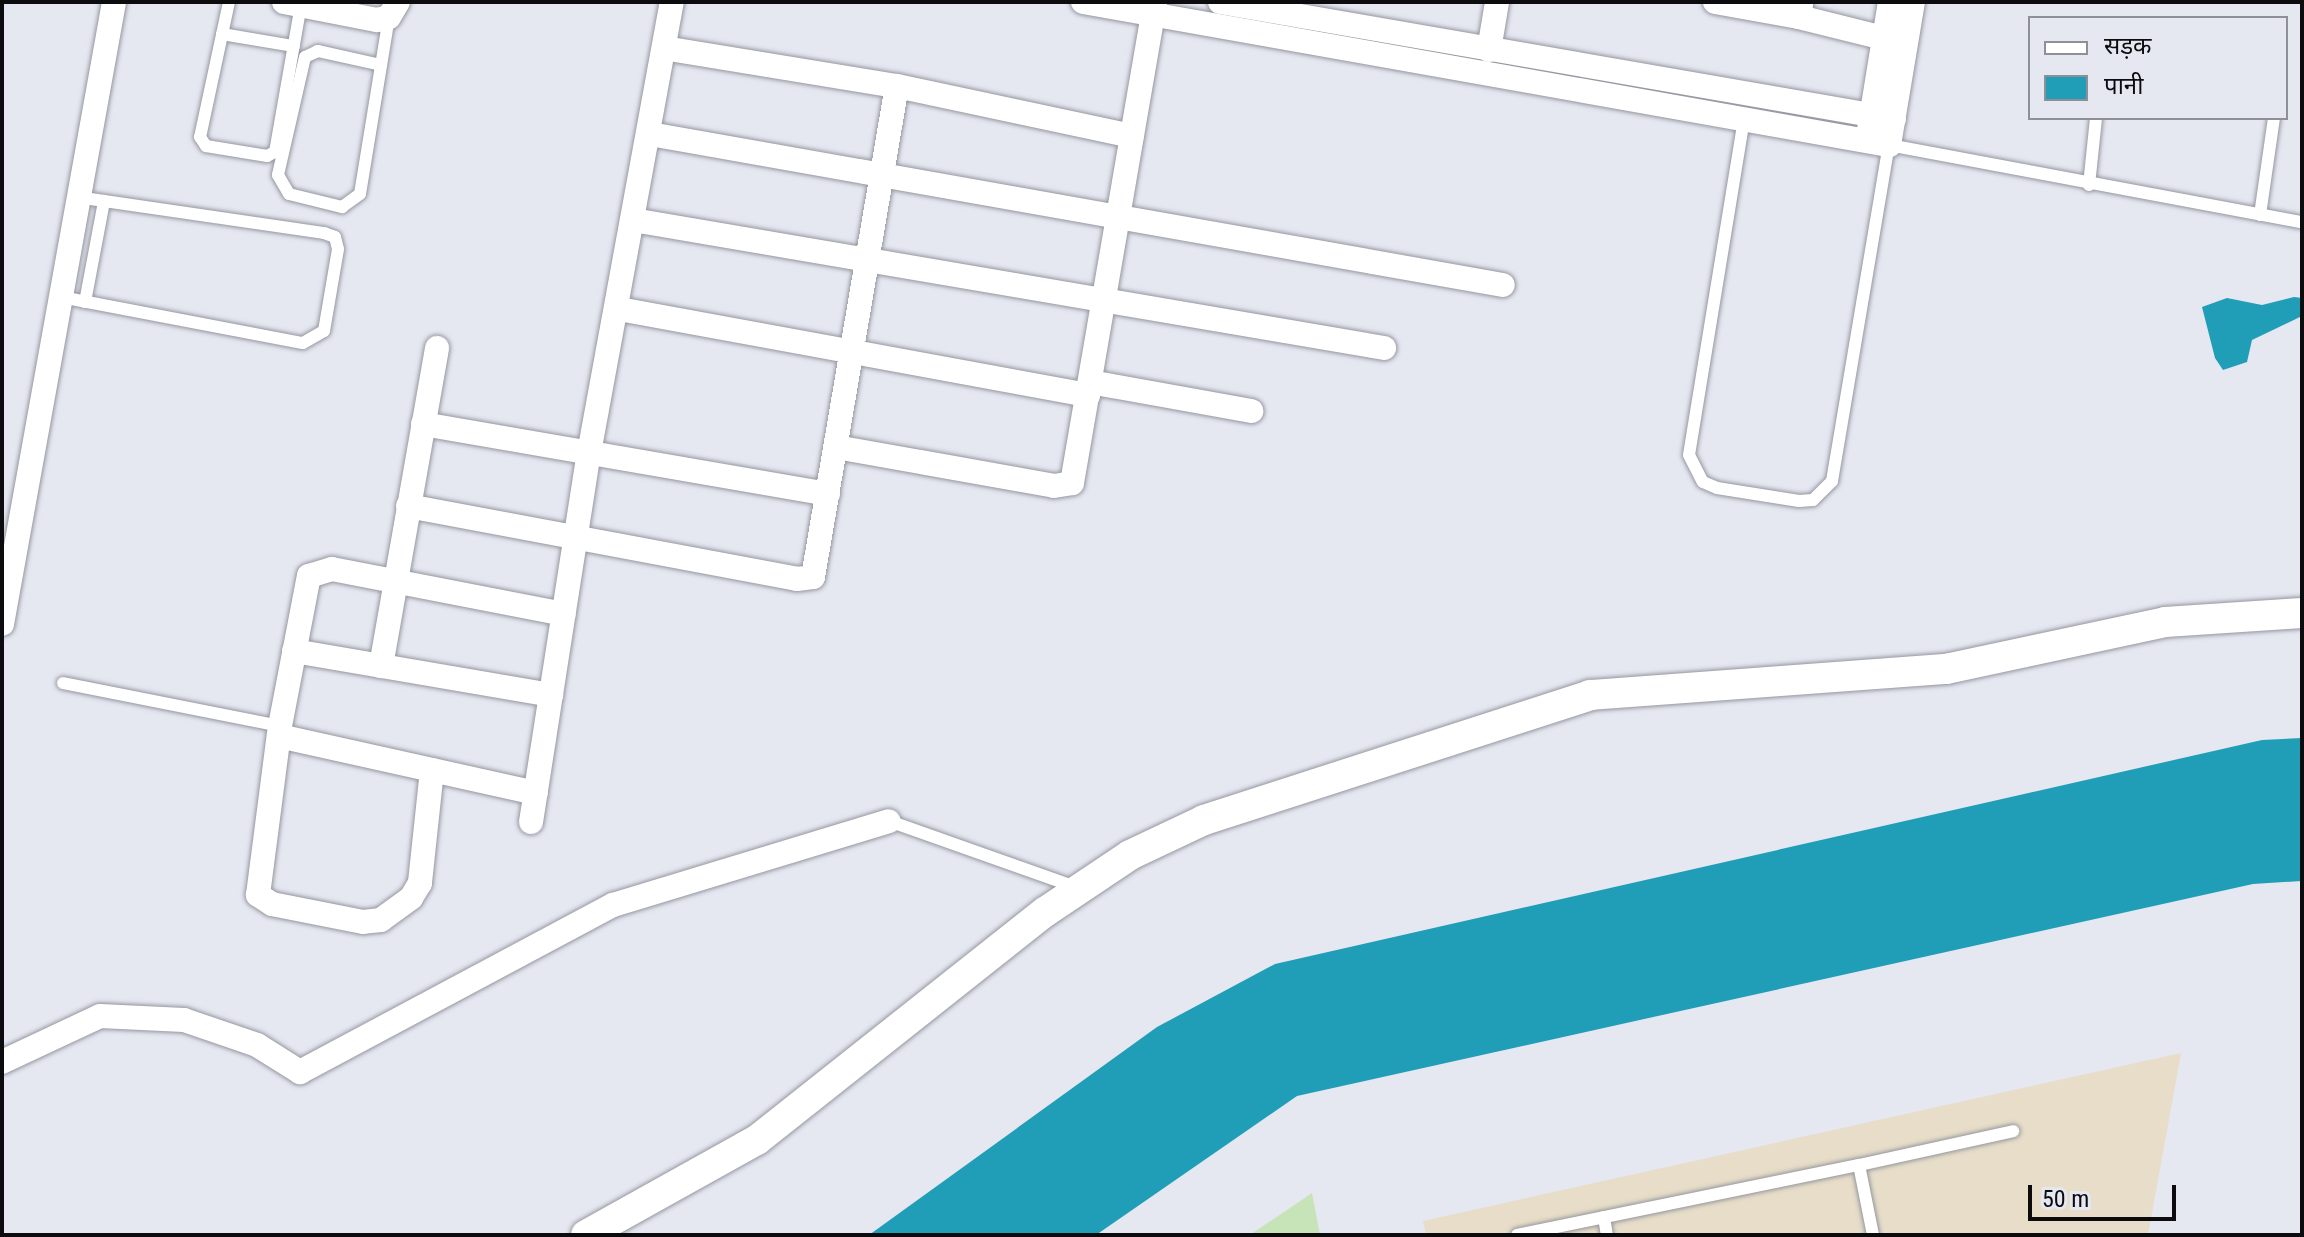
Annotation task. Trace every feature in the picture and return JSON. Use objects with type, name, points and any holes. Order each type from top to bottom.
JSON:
[{"type":"street","points":[[2,624],[114,2]]},
{"type":"street","points":[[531,822],[589,453],[619,309],[672,2]]},
{"type":"street","points":[[1083,2],[1154,8],[1878,142],[1894,41],[1890,2]]},
{"type":"street","points":[[1220,2],[1281,7],[1489,50],[1883,117]]},
{"type":"street","points":[[1489,50],[1497,2]]},
{"type":"street","points":[[1715,2],[1800,10],[1894,41]]},
{"type":"street","points":[[1894,41],[1913,2]]},
{"type":"street","points":[[292,4],[377,20],[393,10]]},
{"type":"street","points":[[836,447],[1065,486],[1077,474],[1154,8]]},
{"type":"street","points":[[664,48],[897,86],[1132,136]]},
{"type":"street","points":[[408,506],[805,581],[816,569],[897,86]]},
{"type":"street","points":[[650,134],[1503,285]]},
{"type":"street","points":[[633,220],[1384,348]]},
{"type":"street","points":[[619,309],[852,352],[1251,411]]},
{"type":"street","points":[[381,666],[393,583],[437,348]]},
{"type":"street","points":[[423,424],[828,494]]},
{"type":"street","points":[[432,770],[420,883],[411,898],[372,923],[272,904],[258,895],[279,731],[309,576],[332,569],[564,614]]},
{"type":"street","points":[[586,1235],[773,1128],[1080,889],[1130,855],[1204,820],[1590,695],[1946,669],[2165,622],[2302,613]]},
{"type":"street","points":[[294,651],[551,695]]},
{"type":"street","points":[[279,731],[536,793]]},
{"type":"street","points":[[2,1062],[100,1016],[184,1020],[257,1045],[300,1072],[613,905],[889,821]]},
{"type":"lane","points":[[229,2],[200,137],[206,146],[267,156],[275,152],[294,46],[292,4]]},
{"type":"lane","points":[[381,65],[318,51],[305,57],[278,175],[289,194],[342,207],[353,203],[360,194],[393,10]]},
{"type":"lane","points":[[222,34],[294,46]]},
{"type":"lane","points":[[1744,119],[1689,455],[1703,482],[1717,488],[1799,501],[1813,500],[1832,481],[1878,142],[2089,185],[2302,222]]},
{"type":"lane","points":[[2089,185],[2096,120]]},
{"type":"lane","points":[[2260,215],[2274,120]]},
{"type":"lane","points":[[61,297],[303,343],[324,331],[338,249],[335,237],[78,197]]},
{"type":"lane","points":[[85,302],[104,201]]},
{"type":"lane","points":[[63,683],[279,731]]},
{"type":"lane","points":[[889,821],[1080,889]]},
{"type":"lane","points":[[1517,1235],[2013,1131]]},
{"type":"lane","points":[[1859,1165],[1873,1235]]},
{"type":"lane","points":[[1604,1217],[1607,1235]]},
{"type":"shaded area","points":[[2181,1053],[2148,1235],[1426,1235],[1423,1221]]},
{"type":"green space","points":[[1312,1193],[1320,1235],[1250,1235]]},
{"type":"water","points":[[2227,298],[2262,305],[2302,298],[2302,316],[2252,340],[2247,362],[2223,370],[2215,358],[2202,307]]},
{"type":"water","points":[[2302,738],[2302,881],[2253,884],[1297,1096],[1096,1235],[869,1235],[1157,1027],[1275,964],[2262,740]]}]
